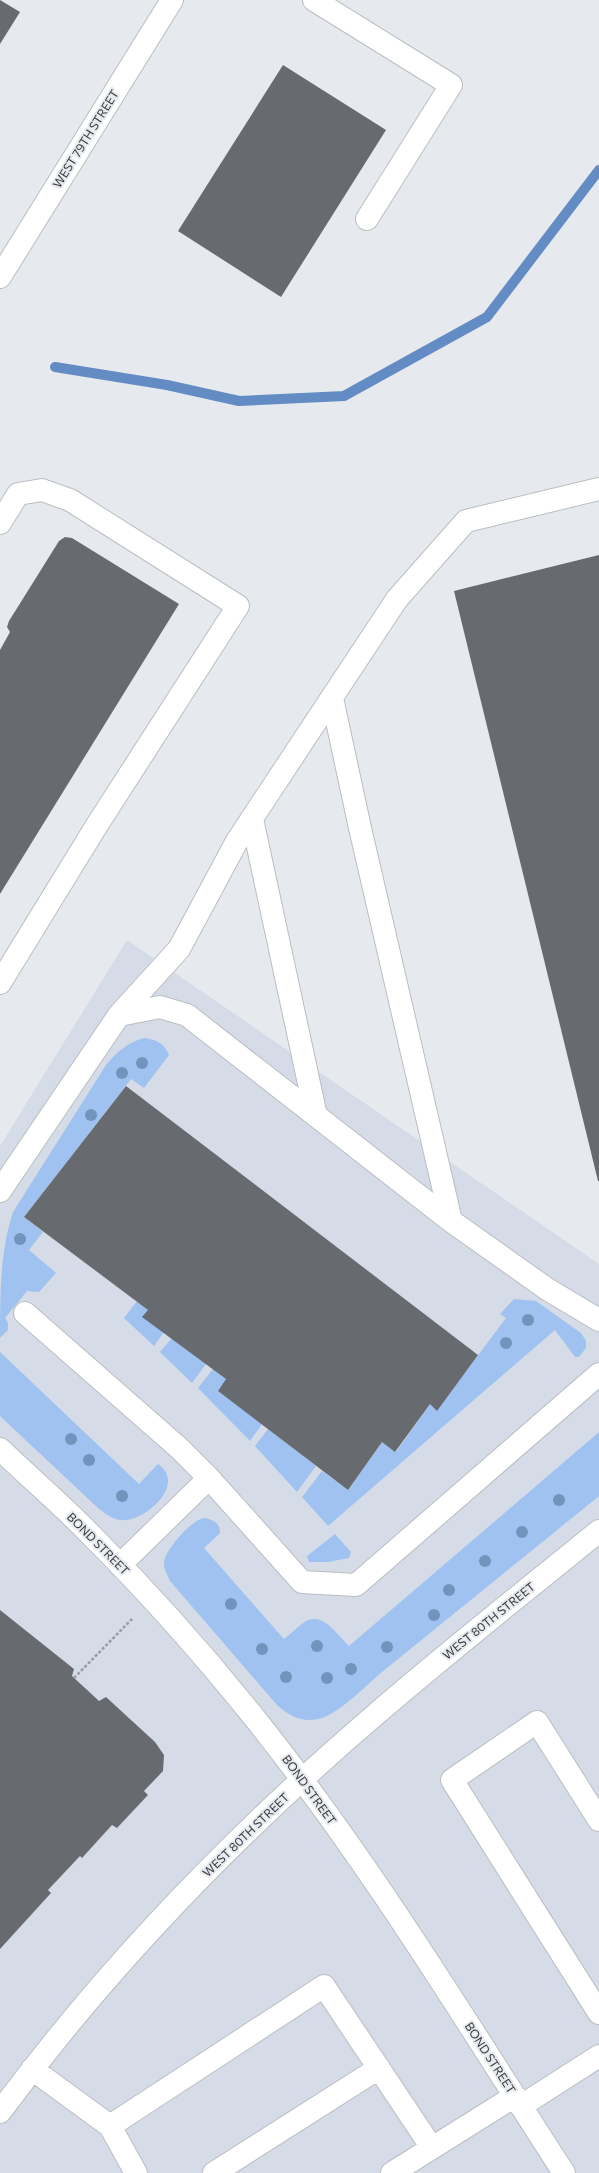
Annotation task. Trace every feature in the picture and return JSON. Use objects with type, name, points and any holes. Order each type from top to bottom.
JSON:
[{"type":"street","name":"WEST 79TH STREET","points":[[0,278],[172,0]]},
{"type":"street","points":[[314,0],[451,85],[367,219]]},
{"type":"street","points":[[0,1191],[119,1015],[179,949],[237,841],[397,599],[466,521],[599,489]]},
{"type":"street","points":[[0,523],[18,494],[42,490],[70,500],[238,606],[97,825],[0,983]]},
{"type":"street","points":[[332,698],[451,1222]]},
{"type":"street","points":[[252,819],[316,1116]]},
{"type":"street","points":[[119,1015],[160,1008],[187,1015],[451,1222],[547,1289],[599,1320]]},
{"type":"street","points":[[25,1313],[179,1448],[209,1478],[302,1582],[356,1585],[599,1374]]},
{"type":"street","name":"BOND STREET","points":[[0,1449],[91,1534],[180,1628],[257,1721],[377,1883],[564,2173]]},
{"type":"street","points":[[120,1565],[209,1478]]},
{"type":"street","name":"WEST 80TH STREET","points":[[0,2112],[32,2069],[131,1952],[218,1861],[374,1715],[599,1531]]},
{"type":"street","points":[[599,1820],[537,1722],[452,1780],[599,2012]]},
{"type":"street","points":[[110,2126],[324,1986],[432,2148]]},
{"type":"street","points":[[392,2173],[432,2148],[599,2056]]},
{"type":"street","points":[[214,2173],[378,2068]]},
{"type":"street","points":[[32,2069],[110,2126],[136,2173]]},
{"type":"path","points":[[74,1678],[152,1599]]},
{"type":"shaded area","points":[[127,940],[599,1264],[599,2173],[0,2173],[0,1146]]},
{"type":"shaded area","points":[[144,1038],[160,1043],[169,1055],[144,1088],[131,1079],[24,1217],[43,1232],[29,1250],[56,1273],[39,1292],[27,1291],[5,1318],[8,1323],[8,1330],[0,1338],[3,1258],[5,1243],[13,1212],[106,1065],[123,1048]]},
{"type":"shaded area","points":[[514,1299],[536,1301],[581,1333],[586,1341],[586,1348],[579,1357],[575,1357],[555,1330],[328,1526],[302,1497],[322,1471],[348,1490],[382,1442],[396,1452],[430,1404],[437,1410],[506,1318],[500,1314]]},
{"type":"shaded area","points":[[137,1301],[148,1310],[143,1317],[164,1332],[154,1346],[124,1318]]},
{"type":"shaded area","points":[[172,1338],[206,1364],[192,1383],[160,1352]]},
{"type":"shaded area","points":[[0,1352],[139,1484],[158,1464],[166,1473],[168,1482],[165,1492],[159,1501],[150,1509],[130,1519],[115,1519],[99,1509],[0,1416]]},
{"type":"shaded area","points":[[213,1369],[226,1379],[218,1391],[262,1424],[250,1441],[198,1388]]},
{"type":"shaded area","points":[[268,1429],[316,1466],[297,1492],[255,1446]]},
{"type":"shaded area","points":[[599,1432],[599,1496],[387,1668],[344,1705],[318,1719],[300,1719],[286,1712],[277,1705],[170,1581],[165,1570],[165,1558],[173,1544],[192,1524],[207,1518],[218,1525],[220,1533],[204,1548],[284,1639],[303,1623],[317,1619],[329,1625],[349,1646]]},
{"type":"shaded area","points":[[335,1534],[351,1552],[349,1558],[328,1562],[309,1562],[307,1556]]},
{"type":"building","points":[[0,0],[20,12],[0,44]]},
{"type":"building","points":[[283,65],[386,130],[281,297],[178,231]]},
{"type":"building","points":[[65,537],[72,538],[179,604],[0,894],[0,650],[10,632],[7,627],[9,621],[59,541]]},
{"type":"building","points":[[599,555],[599,1181],[598,1181],[454,591]]},
{"type":"building","points":[[126,1086],[478,1355],[437,1411],[430,1404],[395,1452],[382,1442],[348,1490],[218,1391],[226,1379],[142,1317],[148,1310],[24,1217]]},
{"type":"building","points":[[0,1610],[74,1669],[72,1676],[99,1701],[106,1697],[155,1742],[164,1755],[163,1771],[144,1791],[148,1795],[117,1828],[112,1825],[82,1858],[80,1856],[48,1890],[51,1893],[0,1949]]},
{"type":"waterway","points":[[55,367],[167,385],[239,401],[344,396],[487,317],[599,170]]}]
